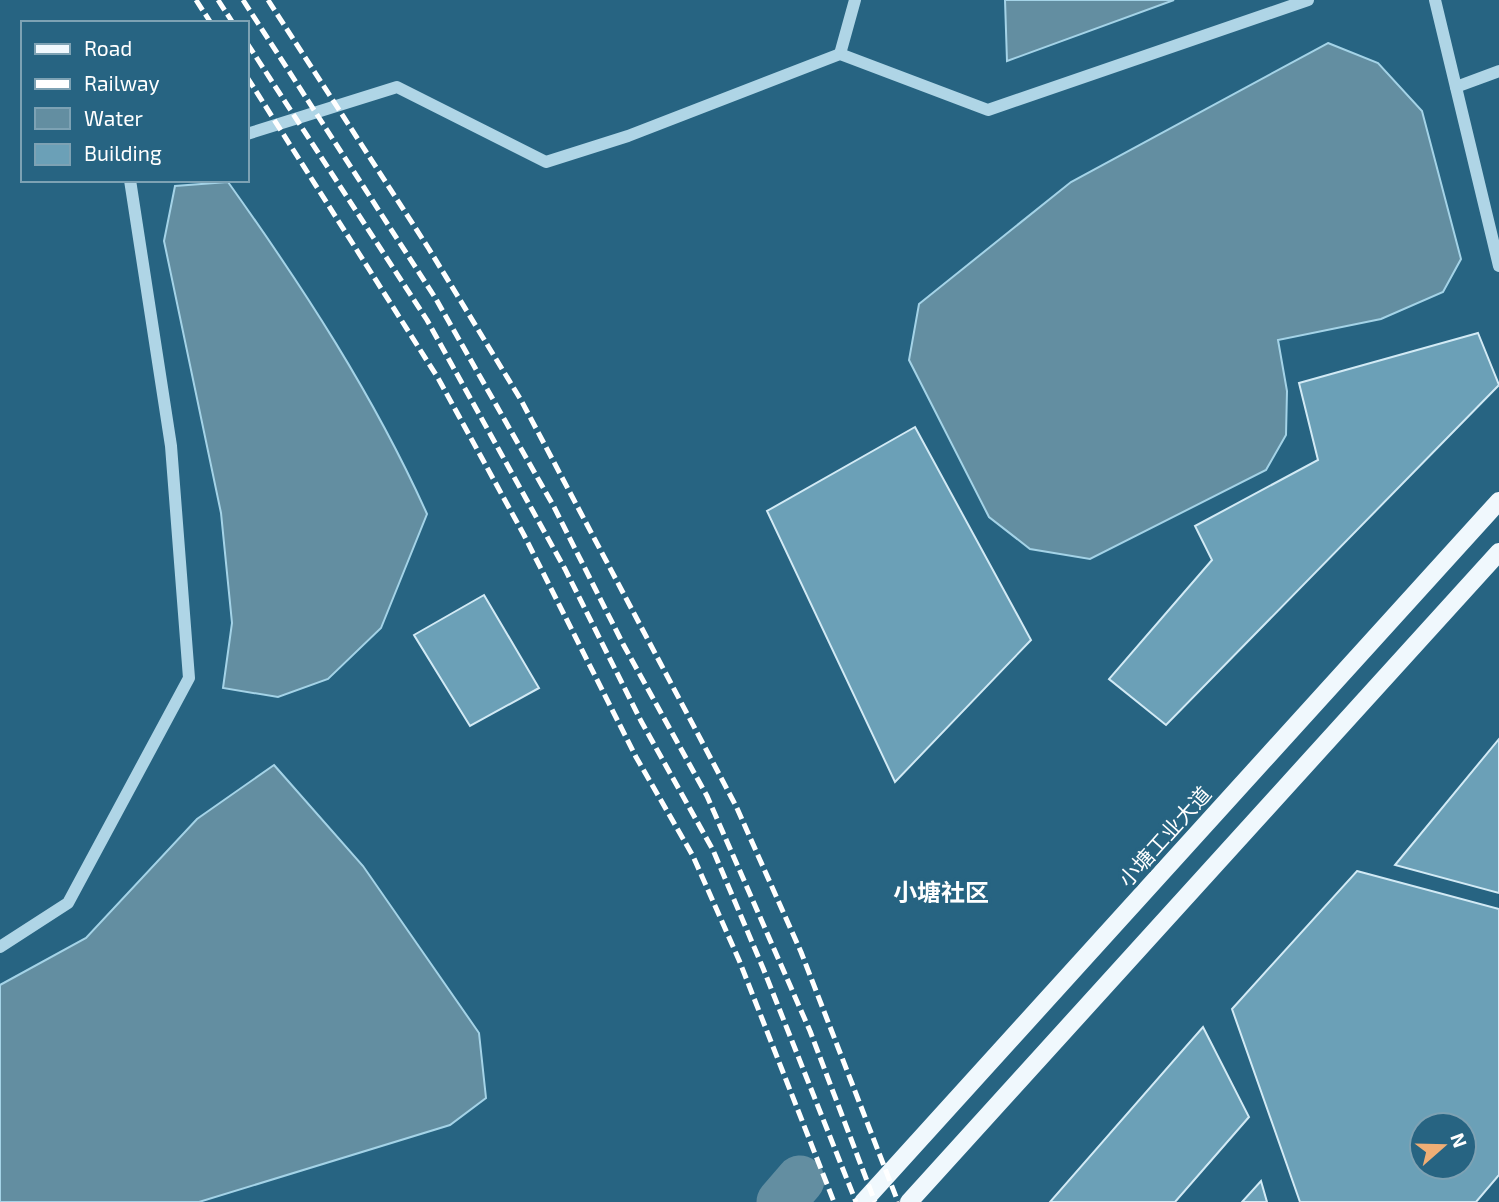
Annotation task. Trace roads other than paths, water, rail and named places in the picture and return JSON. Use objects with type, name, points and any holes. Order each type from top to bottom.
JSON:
[{"type":"main road","name":"小塘工业大道","points":[[863,1202],[1499,500]]},
{"type":"main road","points":[[909,1202],[1499,552]]},
{"type":"street","points":[[840,54],[855,0]]},
{"type":"street","points":[[248,134],[397,87],[546,162],[628,136],[840,54],[988,110],[1308,0]]},
{"type":"street","points":[[1435,0],[1499,266]]},
{"type":"street","points":[[1456,87],[1499,71]]},
{"type":"street","points":[[0,947],[68,903],[189,678],[171,446],[130,182]]},
{"type":"water","points":[[1005,0],[1174,0],[1007,61]]},
{"type":"water","points":[[1328,43],[1378,63],[1422,111],[1461,259],[1443,292],[1381,319],[1278,340],[1287,391],[1286,435],[1266,470],[1090,559],[1030,549],[989,517],[909,360],[919,304],[1071,182]]},
{"type":"water","points":[[228,182],[336,343],[384,427],[427,514],[381,628],[328,679],[278,697],[223,688],[232,623],[221,513],[164,241],[175,186]]},
{"type":"water","points":[[274,765],[363,866],[479,1033],[486,1098],[450,1125],[199,1202],[0,1202],[0,985],[86,938],[197,819]]},
{"type":"waterway","points":[[781,1202],[800,1180]]},
{"type":"railway","points":[[196,0],[210,21]]},
{"type":"railway","points":[[218,0],[232,21]]},
{"type":"railway","points":[[243,0],[436,299],[553,505],[623,644],[707,796],[810,1031],[875,1202]]},
{"type":"railway","points":[[268,0],[429,249],[521,400],[736,806],[801,952],[898,1202]]},
{"type":"railway","points":[[248,45],[427,320],[565,569],[641,721],[713,850],[856,1202]]},
{"type":"railway","points":[[248,79],[438,378],[524,535],[636,757],[693,856],[739,960],[834,1202]]},
{"type":"district","name":"小塘社区","points":[[941,891]]}]
